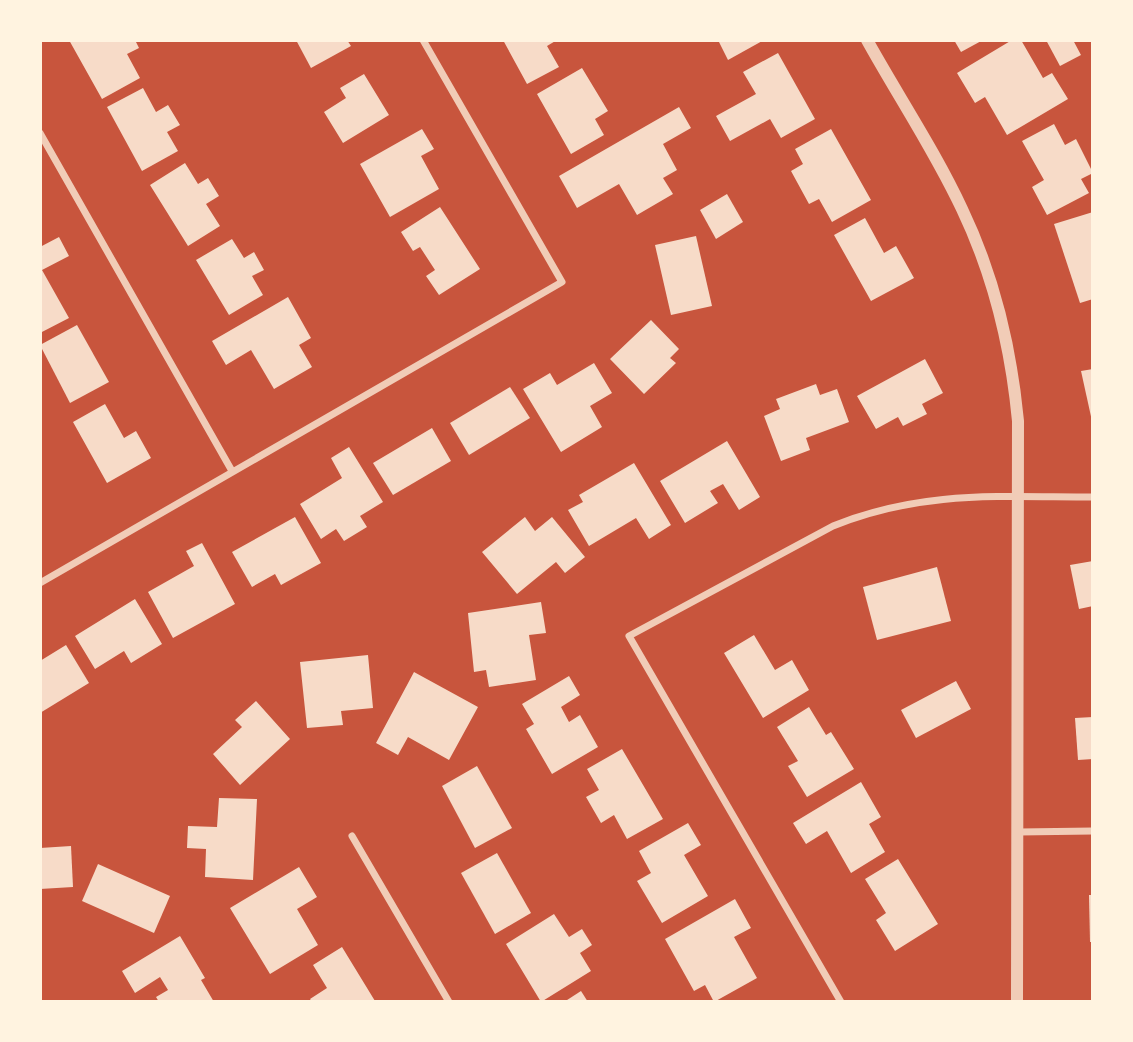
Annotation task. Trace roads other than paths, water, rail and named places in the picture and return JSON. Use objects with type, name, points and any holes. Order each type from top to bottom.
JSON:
[{"type":"street","points":[[40,583],[562,282],[423,40]]},
{"type":"street","points":[[867,40],[962,207],[998,300],[1014,376],[1018,421],[1017,1002]]},
{"type":"street","points":[[40,133],[232,471]]},
{"type":"street","points":[[841,1002],[629,636],[833,526],[860,515],[920,500],[961,496],[1093,497]]},
{"type":"street","points":[[1019,832],[1093,831]]},
{"type":"street","points":[[352,836],[449,1002]]}]
